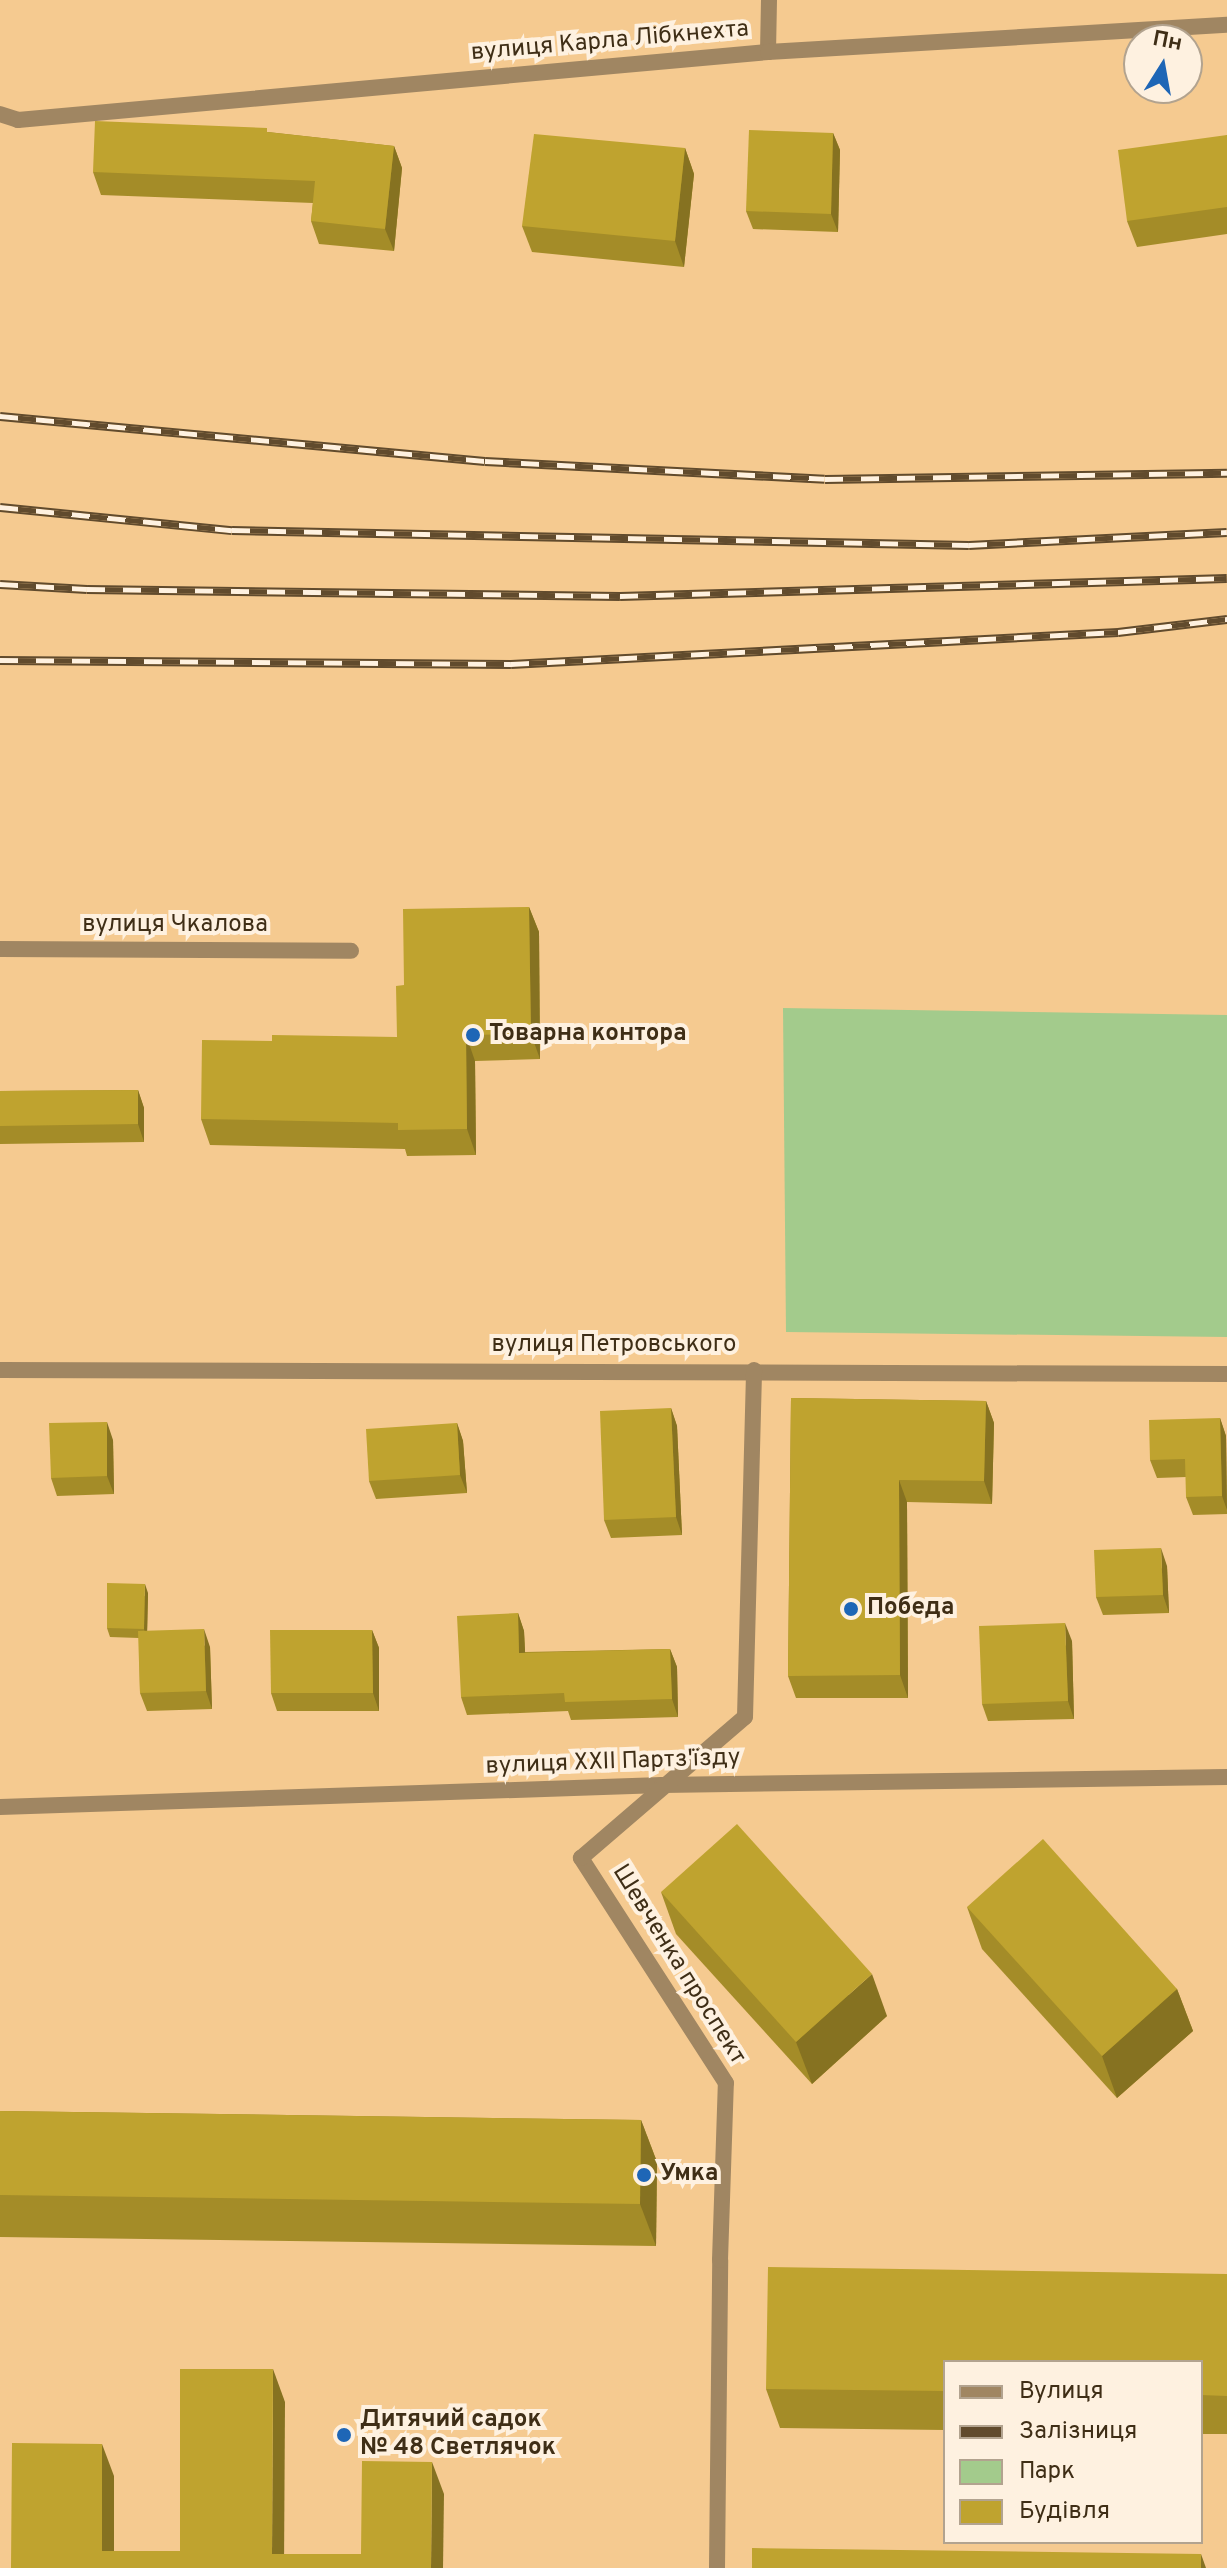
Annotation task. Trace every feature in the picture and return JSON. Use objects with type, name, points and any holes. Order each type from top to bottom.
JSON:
[{"type":"street","points":[[768,52],[769,0]]},
{"type":"street","name":"вулиця Карла Лібкнехта","points":[[0,114],[18,120],[768,52],[1227,25]]},
{"type":"street","name":"вулиця Чкалова","points":[[0,949],[351,951]]},
{"type":"street","name":"вулиця Петровського","points":[[0,1370],[754,1370],[1227,1374]]},
{"type":"street","name":"Шевченка проспект","points":[[717,2568],[726,2083],[581,1858],[662,1785],[745,1717],[754,1370]]},
{"type":"street","name":"вулиця XXII Партз'їзду","points":[[0,1807],[662,1785],[1227,1777]]},
{"type":"green space","points":[[783,1008],[1227,1015],[1227,1337],[786,1332]]},
{"type":"building","points":[[95,121],[267,128],[267,132],[394,146],[385,229],[311,221],[315,181],[93,172]]},
{"type":"building","points":[[749,130],[833,133],[831,214],[746,211]]},
{"type":"building","points":[[534,134],[685,148],[675,241],[522,226]]},
{"type":"building","points":[[1227,135],[1227,207],[1127,221],[1118,150]]},
{"type":"building","points":[[529,907],[531,1034],[466,1035],[467,1129],[398,1130],[398,1123],[201,1119],[202,1040],[272,1041],[272,1035],[397,1037],[396,986],[404,985],[403,909]]},
{"type":"building","points":[[138,1090],[138,1124],[0,1126],[0,1091]]},
{"type":"building","points":[[791,1398],[986,1401],[984,1481],[899,1480],[900,1675],[788,1676]]},
{"type":"building","points":[[671,1408],[676,1517],[604,1520],[600,1411]]},
{"type":"building","points":[[1220,1418],[1222,1496],[1186,1497],[1185,1459],[1150,1460],[1149,1420]]},
{"type":"building","points":[[107,1422],[107,1476],[51,1478],[49,1423]]},
{"type":"building","points":[[457,1423],[460,1475],[369,1481],[366,1429]]},
{"type":"building","points":[[1161,1548],[1163,1595],[1096,1597],[1094,1550]]},
{"type":"building","points":[[107,1583],[145,1584],[144,1629],[107,1628]]},
{"type":"building","points":[[518,1613],[519,1653],[670,1649],[672,1699],[565,1702],[564,1693],[461,1697],[457,1616]]},
{"type":"building","points":[[1065,1623],[1068,1701],[982,1704],[979,1626]]},
{"type":"building","points":[[204,1629],[206,1691],[140,1693],[138,1631]]},
{"type":"building","points":[[270,1630],[372,1630],[373,1693],[271,1693]]},
{"type":"building","points":[[737,1824],[872,1974],[796,2042],[661,1892]]},
{"type":"building","points":[[1043,1839],[1177,1989],[1102,2056],[967,1907]]},
{"type":"building","points":[[0,2111],[641,2120],[640,2204],[0,2195]]},
{"type":"building","points":[[768,2267],[1227,2274],[1227,2396],[1203,2395],[1203,2360],[943,2360],[943,2391],[766,2389]]},
{"type":"building","points":[[180,2369],[273,2369],[272,2554],[361,2554],[362,2461],[432,2462],[431,2568],[11,2568],[12,2443],[102,2444],[102,2551],[180,2551]]},
{"type":"building","points":[[752,2548],[1201,2554],[1201,2568],[752,2568]]},
{"type":"railway","points":[[0,416],[485,461],[825,479],[1227,473]]},
{"type":"railway","points":[[0,507],[232,530],[969,545],[1227,532]]},
{"type":"railway","points":[[0,584],[87,589],[620,596],[1227,578]]},
{"type":"railway","points":[[0,660],[511,664],[1118,632],[1227,619]]},
{"type":"place","name":"Товарна контора","points":[[473,1035]]},
{"type":"place","name":"Победа","points":[[851,1609]]},
{"type":"place","name":"Умка","points":[[644,2175]]},
{"type":"place","name":"Дитячий садок № 48 Светлячок","points":[[344,2435]]}]
